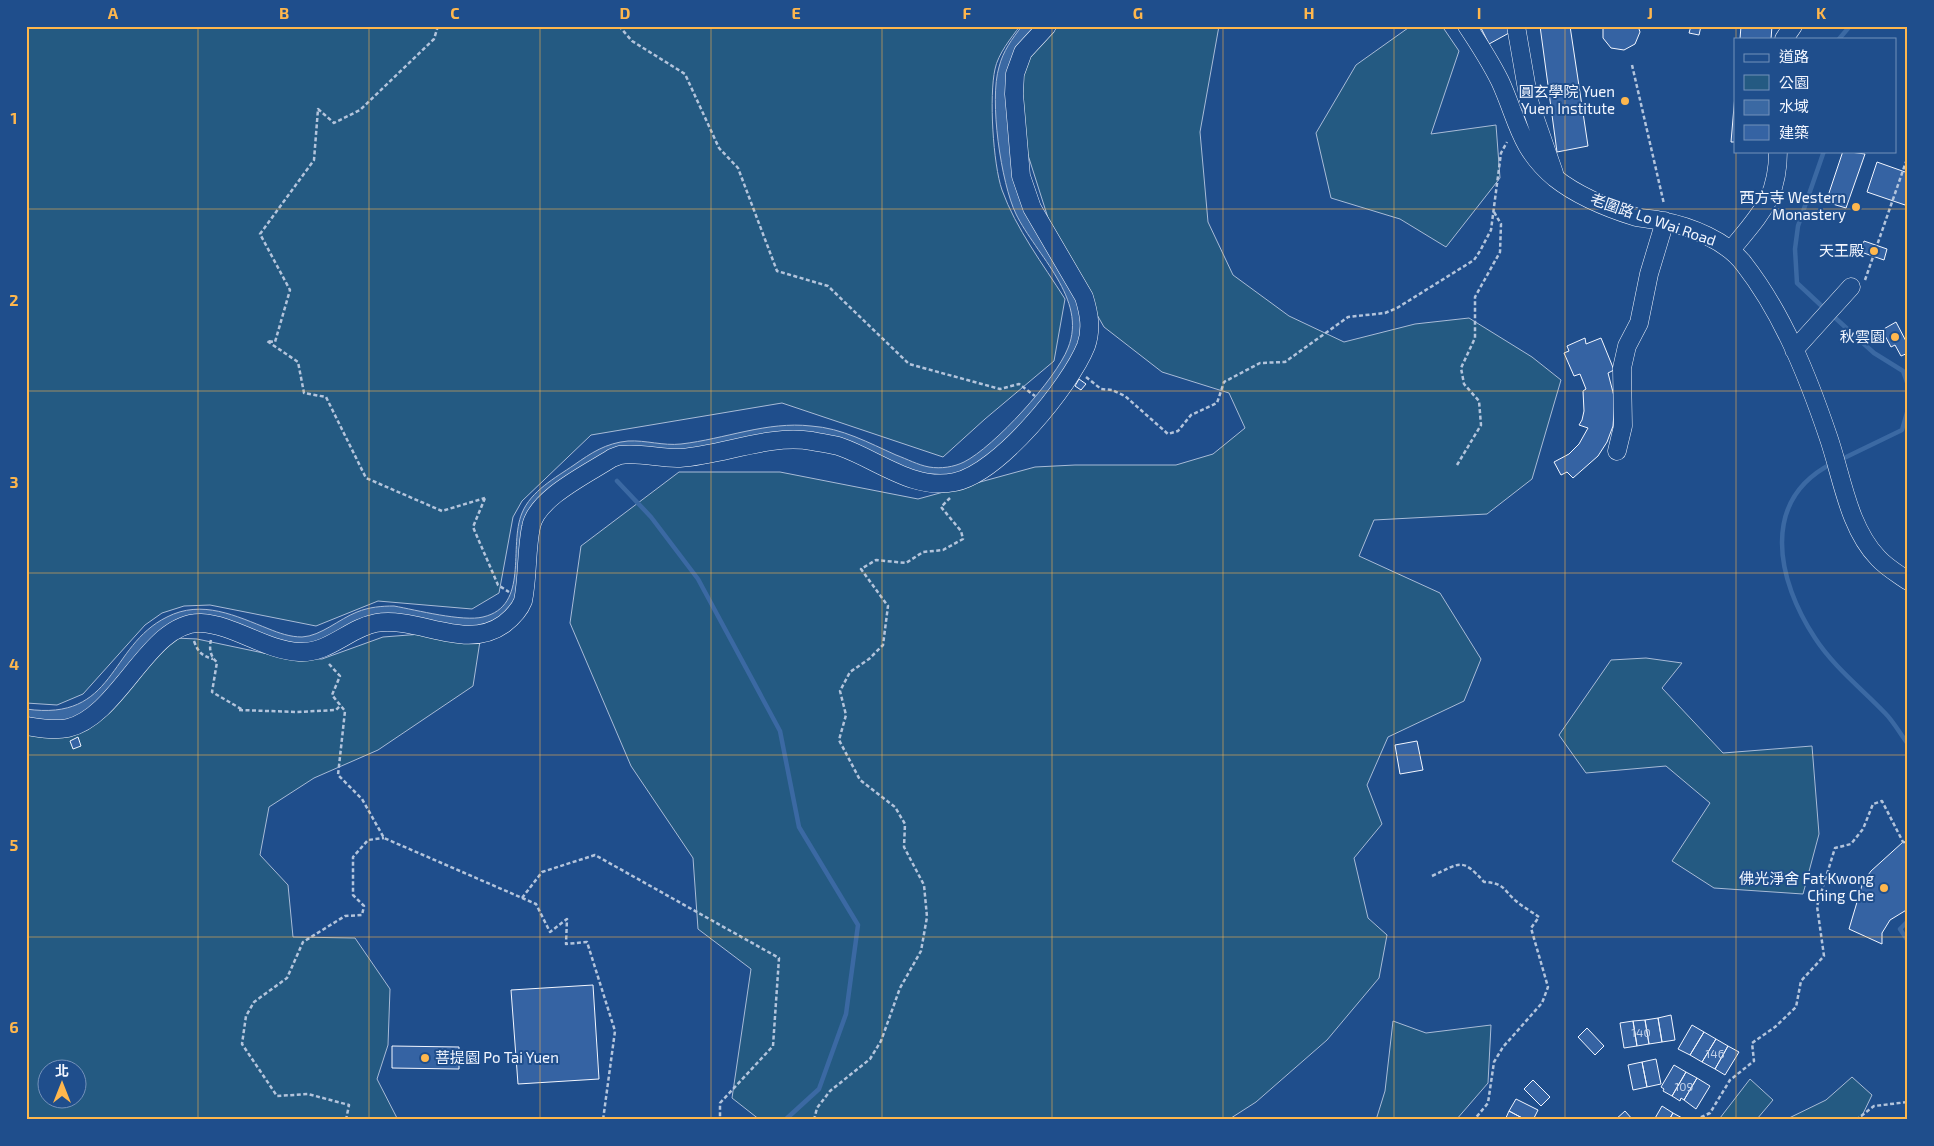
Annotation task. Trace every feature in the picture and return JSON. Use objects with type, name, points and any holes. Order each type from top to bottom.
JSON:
[{"type":"street","points":[[26,726],[43,729],[66,728],[88,719],[109,700],[166,636],[187,624],[212,624],[281,649],[299,652],[326,646],[367,625],[378,623],[399,623],[464,635],[486,634],[508,621],[520,610],[523,601],[531,528],[536,515],[548,501],[612,458],[628,454],[661,458],[683,458],[780,441],[809,441],[841,447],[924,483],[955,482],[971,477],[988,466],[1017,440],[1047,406],[1075,369],[1086,345],[1090,322],[1084,297],[1032,208],[1021,176],[1014,94],[1015,74],[1023,52],[1047,26]]},
{"type":"street","name":"老圍路 Lo Wai Road","points":[[1466,26],[1487,56],[1501,83],[1519,132],[1535,158],[1556,178],[1583,196],[1614,210],[1639,218],[1665,216],[1717,240],[1743,262],[1760,286],[1794,350],[1829,438],[1847,498],[1865,540],[1878,558],[1908,581]]},
{"type":"street","points":[[1516,26],[1529,101],[1556,178]]},
{"type":"street","points":[[1785,38],[1793,26]]},
{"type":"street","points":[[1731,250],[1763,211],[1774,192],[1778,174],[1778,152]]},
{"type":"street","points":[[1617,451],[1623,426],[1622,368],[1627,346],[1639,323],[1649,274],[1665,216]]},
{"type":"street","points":[[1794,350],[1846,293]]},
{"type":"path","points":[[438,26],[434,39],[360,110],[334,123],[318,109],[314,160],[260,234],[290,290],[275,342],[267,341],[298,362],[304,393],[326,397],[366,478],[442,511],[485,498],[473,527],[498,585],[523,601]]},
{"type":"path","points":[[619,26],[632,40],[685,74],[718,148],[738,168],[777,271],[828,286],[909,364],[1000,389],[1019,384],[1047,406]]},
{"type":"path","points":[[1632,65],[1665,216]]},
{"type":"path","points":[[1908,84],[1908,92]]},
{"type":"path","points":[[1101,389],[1112,390],[1125,396],[1168,434],[1178,431],[1191,415],[1216,403],[1224,382],[1260,363],[1285,362],[1348,318],[1385,313],[1396,308],[1474,260],[1491,230],[1501,153],[1510,140]]},
{"type":"path","points":[[1846,293],[1865,282],[1908,156]]},
{"type":"path","points":[[1457,465],[1481,425],[1479,401],[1464,384],[1461,368],[1476,338],[1475,297],[1500,252],[1501,224],[1493,211]]},
{"type":"path","points":[[814,1120],[817,1108],[830,1091],[870,1059],[881,1041],[900,988],[922,951],[927,917],[924,885],[904,847],[905,824],[895,807],[860,780],[839,740],[846,716],[840,691],[850,672],[869,659],[883,645],[888,606],[860,569],[876,560],[906,563],[923,552],[942,550],[963,539],[961,530],[941,508],[953,496]]},
{"type":"path","points":[[214,633],[210,644],[213,659],[216,662],[212,692],[244,710]]},
{"type":"path","points":[[192,638],[199,652],[213,659]]},
{"type":"path","points":[[326,662],[331,664],[340,676],[332,695],[345,711],[338,775],[362,799],[384,838]]},
{"type":"path","points":[[239,710],[306,712],[336,710],[341,705]]},
{"type":"path","points":[[1695,1120],[1710,1113],[1730,1080],[1754,1062],[1752,1043],[1775,1027],[1796,1007],[1801,981],[1824,956],[1817,906],[1835,848],[1851,844],[1863,829],[1873,804],[1882,801],[1903,842],[1908,843]]},
{"type":"path","points":[[346,1120],[349,1105],[308,1094],[277,1096],[242,1044],[246,1016],[254,1002],[287,978],[304,942],[345,916],[362,915],[364,906],[353,895],[353,857],[368,840],[384,838],[536,904],[550,932],[567,919],[566,944],[588,942],[615,1031],[603,1120]]},
{"type":"path","points":[[522,898],[542,872],[596,855],[779,958],[773,1046],[720,1103],[720,1120]]},
{"type":"path","points":[[1432,876],[1455,865],[1465,864],[1471,867],[1484,882],[1497,882],[1514,900],[1539,917],[1531,928],[1548,987],[1542,1003],[1503,1048],[1494,1062],[1488,1103],[1474,1120]]},
{"type":"path","points":[[1856,1120],[1874,1106],[1908,1102]]},
{"type":"green space","points":[[26,26],[1020,26],[1002,52],[995,69],[992,96],[994,147],[1002,190],[1015,219],[1030,246],[1065,299],[1054,361],[943,457],[782,403],[591,435],[522,501],[513,517],[499,593],[472,609],[378,601],[316,626],[210,605],[184,606],[162,613],[145,625],[83,694],[57,705],[26,703]]},
{"type":"green space","points":[[1028,26],[1219,26],[1200,132],[1208,222],[1233,275],[1289,316],[1344,342],[1415,324],[1469,318],[1532,357],[1561,380],[1532,479],[1487,514],[1374,520],[1359,556],[1440,593],[1481,659],[1464,701],[1388,737],[1367,785],[1382,824],[1354,858],[1368,918],[1387,935],[1379,978],[1327,1040],[1256,1102],[1228,1120],[760,1120],[732,1098],[751,969],[698,929],[693,858],[631,766],[570,623],[581,546],[679,472],[780,472],[918,499],[1035,467],[1176,465],[1213,454],[1245,428],[1229,393],[1162,372],[1104,327],[1056,243],[1014,111]]},
{"type":"green space","points":[[1407,26],[1442,26],[1459,51],[1431,134],[1496,125],[1500,178],[1446,247],[1400,219],[1331,198],[1316,133],[1356,65],[1408,28]]},
{"type":"green space","points":[[422,634],[480,641],[473,686],[378,750],[314,778],[269,807],[260,855],[288,885],[293,937],[355,938],[390,989],[388,1045],[377,1079],[398,1120],[26,1120],[26,730],[51,734],[175,638],[197,639],[287,658],[322,659],[383,637]]},
{"type":"green space","points":[[1646,658],[1682,663],[1662,688],[1723,753],[1812,746],[1819,834],[1803,894],[1714,888],[1672,861],[1710,803],[1666,766],[1586,773],[1559,735],[1611,660]]},
{"type":"green space","points":[[1393,1021],[1426,1033],[1491,1025],[1488,1083],[1456,1120],[1376,1120],[1385,1091]]},
{"type":"green space","points":[[1852,1077],[1872,1095],[1860,1120],[1785,1120],[1826,1100]]},
{"type":"green space","points":[[1750,1079],[1773,1100],[1757,1119],[1720,1118]]},
{"type":"water","points":[[1022,26],[1041,26],[1021,47],[1015,160],[1081,301],[1080,348],[1042,405],[972,471],[933,479],[838,442],[683,454],[636,451],[543,499],[519,599],[487,629],[393,618],[311,647],[193,620],[76,720],[26,722],[26,709],[55,710],[78,704],[95,693],[108,679],[133,645],[148,630],[167,617],[180,612],[193,609],[219,611],[281,633],[302,637],[316,634],[357,612],[376,607],[394,606],[464,618],[483,617],[498,611],[507,601],[512,588],[515,573],[518,526],[522,513],[531,498],[552,480],[593,453],[606,446],[620,442],[681,444],[762,428],[795,425],[822,427],[844,433],[912,462],[929,467],[943,468],[956,465],[977,454],[1007,428],[1038,394],[1051,377],[1068,348],[1072,330],[1071,312],[1066,295],[1047,261],[1016,214],[1001,163],[996,120],[996,82],[1003,56],[1011,40]]},
{"type":"building","points":[[1480,26],[1506,26],[1509,33],[1489,44]]},
{"type":"building","points":[[1540,26],[1570,26],[1588,146],[1557,152]]},
{"type":"building","points":[[1603,26],[1638,26],[1640,32],[1635,44],[1624,50],[1611,48],[1603,38]]},
{"type":"building","points":[[1691,26],[1701,26],[1699,35],[1689,33]]},
{"type":"building","points":[[1741,26],[1772,26],[1771,38],[1740,38]]},
{"type":"building","points":[[1734,107],[1734,142],[1731,142]]},
{"type":"building","points":[[1843,152],[1865,154],[1846,208],[1826,202]]},
{"type":"building","points":[[1877,162],[1908,173],[1908,206],[1867,192]]},
{"type":"building","name":"天王殿","points":[[1864,241],[1887,249],[1884,260],[1861,252]]},
{"type":"building","name":"秋雲園","points":[[1896,322],[1908,345],[1908,353],[1901,356],[1895,345],[1891,347],[1882,330]]},
{"type":"building","points":[[1585,338],[1586,344],[1601,338],[1614,370],[1608,373],[1615,400],[1613,426],[1607,442],[1598,456],[1573,478],[1567,472],[1561,475],[1554,462],[1569,454],[1579,444],[1588,428],[1579,425],[1584,411],[1583,391],[1586,389],[1580,374],[1574,376],[1564,353],[1569,351],[1567,346]]},
{"type":"building","points":[[1079,379],[1086,384],[1081,390],[1075,386]]},
{"type":"building","points":[[78,737],[81,746],[73,749],[70,741]]},
{"type":"building","points":[[1417,741],[1423,770],[1400,774],[1395,745]]},
{"type":"building","name":"佛光淨舍 Fat Kwong Ching Che","points":[[1903,842],[1908,843],[1908,909],[1890,920],[1882,933],[1882,944],[1849,929],[1863,882],[1871,871]]},
{"type":"building","points":[[593,985],[599,1079],[518,1084],[511,990]]},
{"type":"building","points":[[1671,1015],[1675,1040],[1662,1042],[1658,1018]]},
{"type":"building","points":[[1658,1018],[1662,1042],[1649,1044],[1645,1020]]},
{"type":"building","points":[[1645,1020],[1649,1044],[1637,1046],[1633,1021]]},
{"type":"building","points":[[1633,1021],[1637,1046],[1624,1048],[1620,1023]]},
{"type":"building","points":[[1692,1025],[1704,1032],[1690,1055],[1678,1049]]},
{"type":"building","points":[[1587,1028],[1604,1046],[1595,1055],[1578,1037]]},
{"type":"building","points":[[1704,1032],[1716,1039],[1702,1062],[1690,1055]]},
{"type":"building","points":[[1716,1039],[1728,1046],[1715,1069],[1702,1062]]},
{"type":"building","name":"菩提園 Po Tai Yuen","points":[[392,1046],[459,1047],[459,1069],[392,1068]]},
{"type":"building","points":[[1728,1046],[1739,1052],[1725,1075],[1715,1069]]},
{"type":"building","points":[[1656,1059],[1661,1084],[1647,1087],[1642,1062]]},
{"type":"building","points":[[1642,1062],[1647,1087],[1633,1090],[1628,1065]]},
{"type":"building","points":[[1674,1065],[1686,1072],[1672,1096],[1663,1091],[1664,1089],[1661,1087]]},
{"type":"building","points":[[1686,1072],[1697,1078],[1684,1100],[1681,1098],[1680,1101],[1672,1096]]},
{"type":"building","points":[[1697,1078],[1710,1086],[1696,1109],[1684,1100]]},
{"type":"building","points":[[1533,1080],[1550,1097],[1541,1106],[1524,1089]]},
{"type":"building","points":[[1516,1099],[1538,1110],[1533,1120],[1526,1120],[1509,1111]]},
{"type":"building","points":[[1662,1106],[1673,1113],[1669,1120],[1654,1120]]},
{"type":"building","points":[[1509,1111],[1526,1120],[1505,1120]]},
{"type":"building","points":[[1625,1111],[1633,1120],[1615,1120]]},
{"type":"building","points":[[1673,1113],[1684,1119],[1684,1120],[1669,1120]]},
{"type":"waterway","points":[[1840,38],[1850,26]]},
{"type":"waterway","points":[[1824,152],[1798,226],[1795,249],[1797,283],[1826,310]]},
{"type":"waterway","points":[[1832,315],[1874,353],[1903,371],[1908,385]]},
{"type":"waterway","points":[[1840,460],[1902,430],[1908,409]]},
{"type":"waterway","points":[[1833,463],[1809,479],[1794,498],[1785,519],[1782,543],[1784,567],[1791,591],[1802,615],[1822,648],[1839,668],[1888,717],[1908,744]]},
{"type":"waterway","points":[[617,481],[651,517],[698,579],[780,731],[799,827],[858,925],[846,1014],[819,1089],[785,1120]]},
{"type":"waterway","points":[[1908,921],[1900,929],[1908,941]]},
{"type":"place","name":"圓玄學院 Yuen Yuen Institute","points":[[1625,101]]},
{"type":"place","name":"西方寺 Western Monastery","points":[[1856,207]]},
{"type":"place","name":"天王殿","points":[[1874,251]]},
{"type":"place","name":"秋雲園","points":[[1895,337]]},
{"type":"place","name":"佛光淨舍 Fat Kwong Ching Che","points":[[1884,888]]},
{"type":"place","name":"菩提園 Po Tai Yuen","points":[[425,1058]]}]
